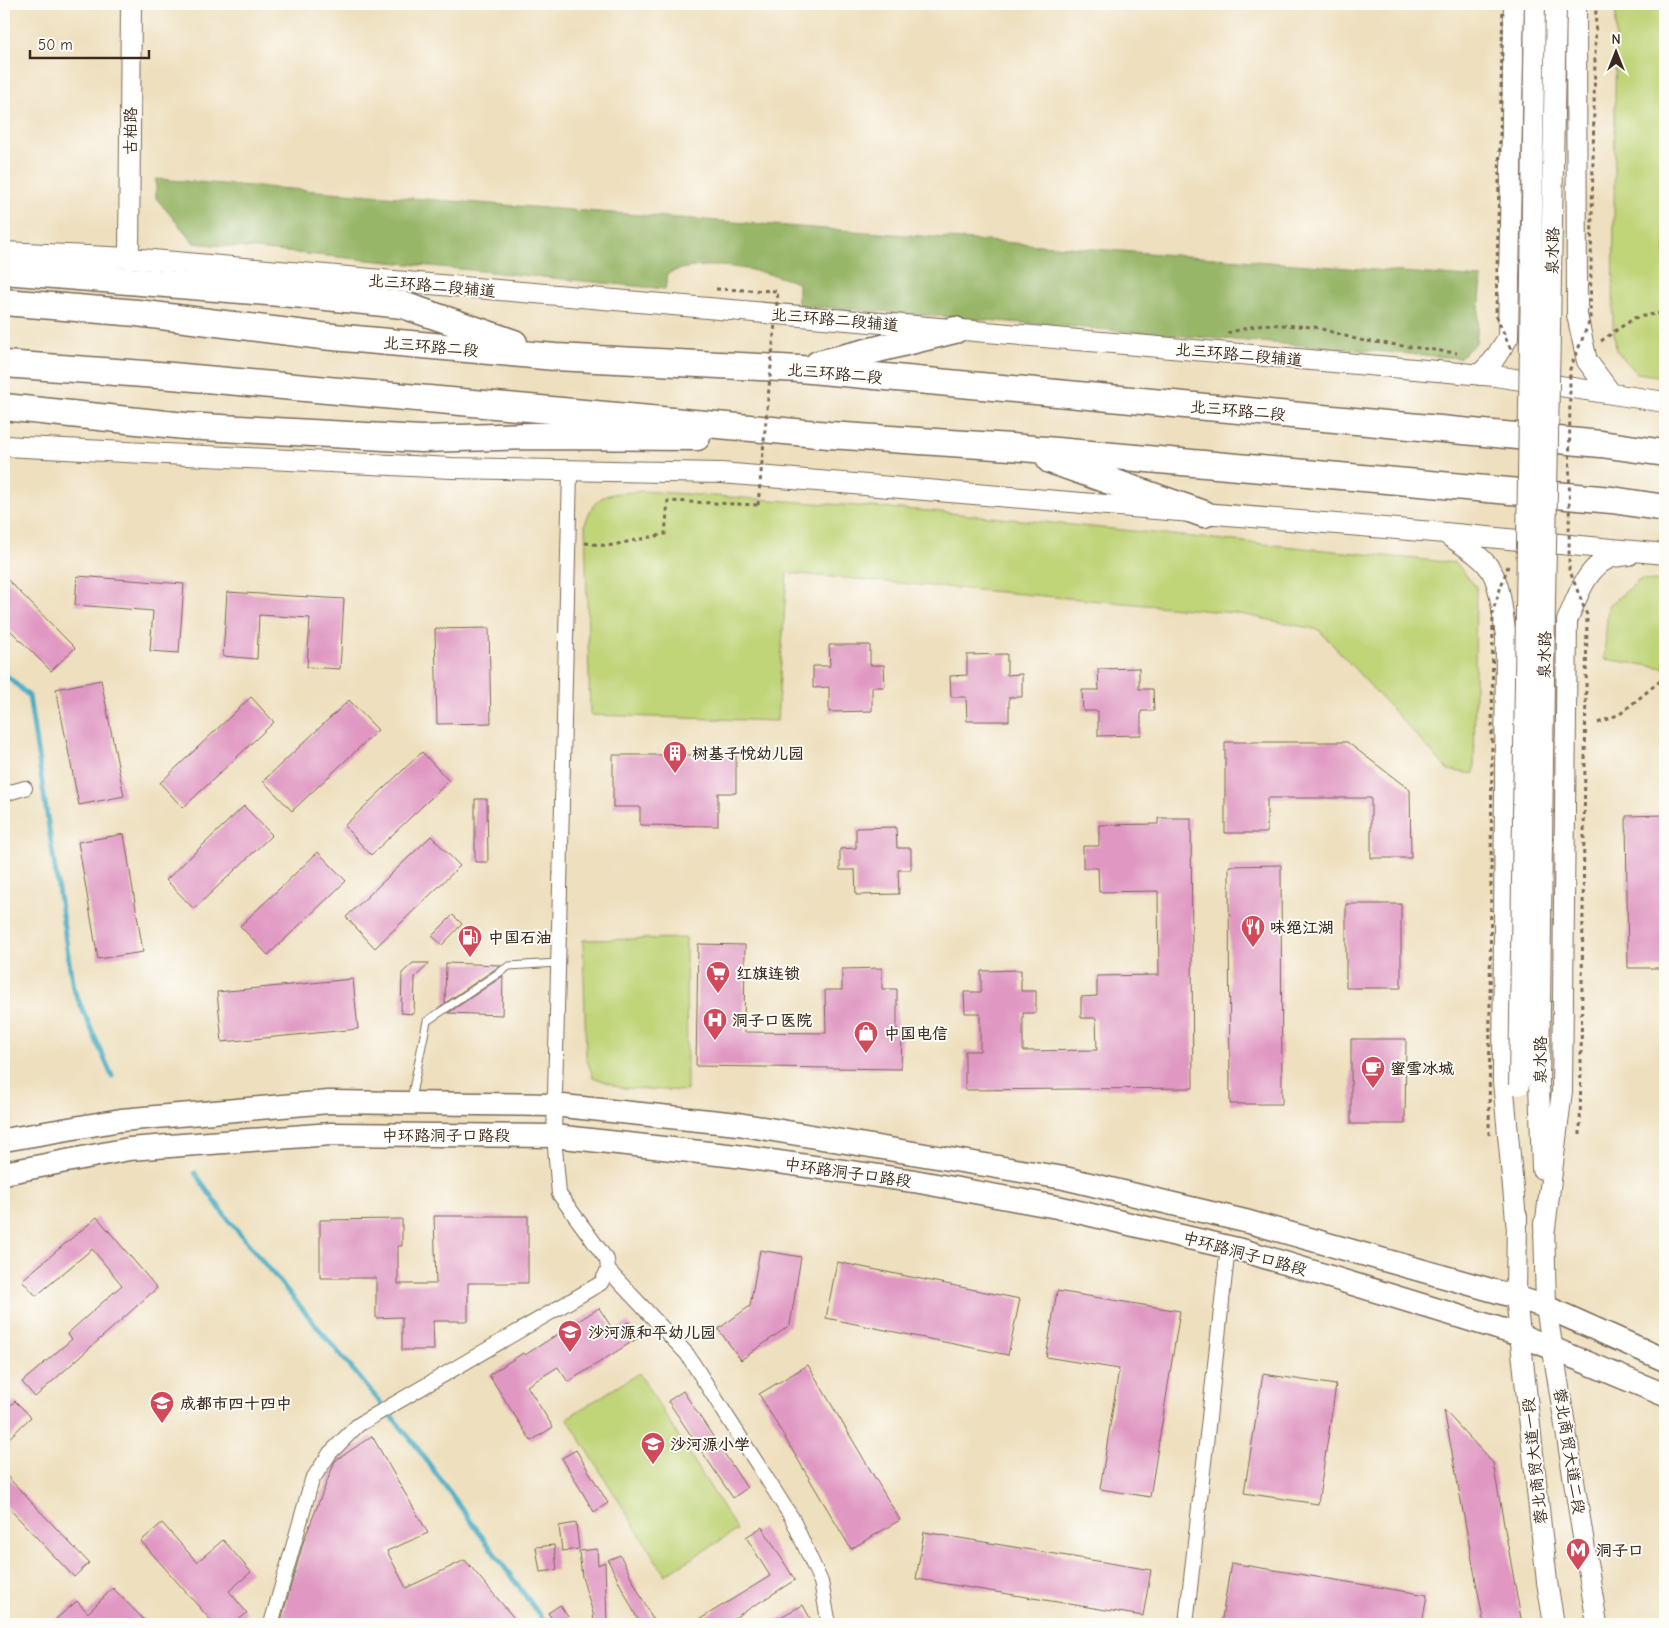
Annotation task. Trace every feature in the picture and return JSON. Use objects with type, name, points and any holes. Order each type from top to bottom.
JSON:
[{"type":"highway","points":[[4,271],[317,296],[403,305],[555,357]]},
{"type":"highway","name":"北三环路二段","points":[[4,302],[136,313],[322,336],[555,357],[800,369],[1601,444],[1665,453]]},
{"type":"highway","points":[[800,369],[955,330]]},
{"type":"highway","points":[[4,364],[172,376],[829,435],[1012,447],[1612,500],[1665,508]]},
{"type":"highway","points":[[4,407],[185,426],[421,439],[536,436],[643,439],[829,435]]},
{"type":"highway","points":[[1012,447],[1204,514]]},
{"type":"main road","name":"古柏路","points":[[129,258],[131,4]]},
{"type":"main road","points":[[1479,375],[1493,361],[1508,338],[1514,4]]},
{"type":"main road","points":[[1517,1230],[1535,4]]},
{"type":"main road","name":"泉水路","points":[[1546,1307],[1539,1083],[1545,600],[1556,4]]},
{"type":"main road","points":[[1576,4],[1577,315],[1587,361],[1610,392]]},
{"type":"main road","name":"北三环路二段辅道","points":[[4,252],[129,258],[1479,375],[1610,392],[1665,402]]},
{"type":"main road","points":[[4,446],[432,467],[720,473],[1445,533],[1657,553]]},
{"type":"main road","points":[[1445,533],[1473,552],[1492,573],[1499,593],[1506,635],[1503,1081],[1517,1230]]},
{"type":"main road","points":[[1544,1236],[1562,1091],[1567,621],[1578,595],[1592,573],[1609,559],[1657,553]]},
{"type":"main road","name":"中环路洞子口路段","points":[[4,1140],[121,1120],[329,1102],[553,1105],[738,1124],[1064,1178],[1249,1222],[1516,1297],[1546,1307],[1665,1360]]},
{"type":"main road","name":"中环路洞子口路段","points":[[4,1173],[130,1149],[331,1134],[554,1136],[736,1156],[914,1180],[1057,1207],[1228,1247],[1520,1335],[1554,1351],[1665,1395]]},
{"type":"main road","name":"蓉北商贸大道一段","points":[[1517,1230],[1516,1297],[1547,1582],[1554,1624]]},
{"type":"main road","name":"蓉北商贸大道二段","points":[[1546,1307],[1597,1624]]},
{"type":"street","points":[[270,1624],[312,1480],[330,1453],[358,1424],[601,1283],[608,1270],[607,1260],[559,1194],[554,1136],[553,1105],[570,471]]},
{"type":"street","points":[[4,794],[25,788]]},
{"type":"street","points":[[1186,1624],[1228,1247]]},
{"type":"street","points":[[608,1270],[687,1354],[792,1518],[821,1582],[829,1624]]},
{"type":"lane","points":[[411,1103],[427,1021],[509,966],[557,963]]},
{"type":"path","points":[[1503,4],[1496,315],[1512,353]]},
{"type":"path","points":[[1580,1135],[1587,615],[1569,569],[1570,369],[1590,320],[1596,4]]},
{"type":"path","points":[[585,542],[608,546],[665,534],[668,501],[758,505],[778,291],[710,289]]},
{"type":"path","points":[[1601,341],[1634,318],[1665,312]]},
{"type":"path","points":[[1489,1136],[1493,610],[1510,559]]},
{"type":"path","points":[[1598,724],[1620,714],[1665,677]]},
{"type":"green space","points":[[1616,4],[1665,4],[1665,377],[1637,373],[1616,350],[1613,324]]},
{"type":"green space","points":[[156,179],[1482,278],[1476,343],[1459,358],[798,305],[798,283],[767,273],[733,267],[700,266],[668,273],[665,289],[194,243],[156,198]]},
{"type":"green space","points":[[642,491],[930,511],[1456,563],[1476,587],[1474,774],[1448,770],[1319,630],[1235,613],[787,573],[777,721],[590,715],[585,524],[594,505],[600,499],[613,494]]},
{"type":"green space","points":[[1641,579],[1665,583],[1665,668],[1604,659],[1608,606]]},
{"type":"green space","points":[[686,938],[687,1091],[621,1088],[593,1077],[586,1057],[583,940]]},
{"type":"green space","points":[[639,1373],[737,1530],[665,1575],[567,1418]]},
{"type":"building","points":[[4,576],[75,648],[51,671],[4,624]]},
{"type":"building","points":[[77,576],[184,584],[179,653],[150,651],[153,611],[75,605]]},
{"type":"building","points":[[227,592],[344,599],[340,669],[307,667],[310,618],[259,615],[257,659],[223,656]]},
{"type":"building","points":[[489,628],[491,723],[437,724],[435,629]]},
{"type":"building","points":[[829,645],[870,645],[870,665],[884,665],[885,687],[872,687],[872,711],[829,712],[829,687],[813,688],[813,666],[830,666]]},
{"type":"building","points":[[1007,654],[1007,675],[1022,674],[1022,697],[1009,697],[1009,721],[967,721],[966,697],[951,697],[950,676],[967,675],[967,655]]},
{"type":"building","points":[[1139,668],[1139,689],[1153,689],[1154,711],[1141,711],[1141,735],[1098,736],[1098,711],[1083,711],[1082,690],[1099,690],[1098,669]]},
{"type":"building","points":[[101,680],[124,796],[79,805],[56,689]]},
{"type":"building","points":[[251,697],[274,722],[183,808],[160,783]]},
{"type":"building","points":[[349,700],[378,730],[292,811],[263,781]]},
{"type":"building","points":[[1225,742],[1347,742],[1410,790],[1411,858],[1371,858],[1371,798],[1267,798],[1267,833],[1225,833]]},
{"type":"building","points":[[422,752],[449,781],[371,855],[344,826]]},
{"type":"building","name":"树基子悦幼儿园","points":[[613,755],[736,755],[736,793],[718,793],[718,826],[640,825],[640,807],[613,807]]},
{"type":"building","points":[[475,799],[487,799],[488,862],[475,862]]},
{"type":"building","points":[[244,806],[272,835],[194,909],[166,880]]},
{"type":"building","points":[[1665,815],[1665,968],[1628,968],[1626,816]]},
{"type":"building","points":[[1158,818],[1191,818],[1193,1088],[965,1090],[965,1051],[980,1051],[980,1013],[965,1013],[964,992],[981,992],[981,971],[1021,970],[1021,991],[1036,991],[1036,1013],[1023,1013],[1023,1051],[1097,1050],[1096,1018],[1081,1018],[1081,997],[1097,996],[1097,976],[1159,975],[1158,891],[1099,892],[1098,868],[1083,868],[1083,846],[1099,846],[1099,825],[1158,824]]},
{"type":"building","points":[[896,827],[897,848],[911,848],[911,870],[898,870],[899,894],[856,895],[855,870],[840,870],[840,849],[856,848],[856,828]]},
{"type":"building","points":[[124,834],[143,952],[98,959],[78,842]]},
{"type":"building","points":[[431,836],[460,866],[375,948],[346,917]]},
{"type":"building","points":[[318,852],[346,881],[268,955],[240,926]]},
{"type":"building","points":[[1281,865],[1282,1104],[1230,1104],[1229,866]]},
{"type":"building","points":[[1346,904],[1401,904],[1401,988],[1346,988]]},
{"type":"building","points":[[453,915],[462,924],[442,945],[432,936]]},
{"type":"building","points":[[698,944],[745,945],[744,1032],[826,1033],[825,990],[842,990],[842,969],[882,968],[882,989],[897,989],[897,1033],[902,1033],[901,1069],[696,1066]]},
{"type":"building","points":[[413,963],[430,963],[415,977],[414,1014],[401,1013],[402,973]]},
{"type":"building","points":[[446,963],[501,965],[445,1003]]},
{"type":"building","points":[[503,976],[502,1015],[448,1013]]},
{"type":"building","points":[[353,979],[358,1029],[222,1042],[217,992]]},
{"type":"building","points":[[1351,1039],[1406,1039],[1405,1124],[1351,1124]]},
{"type":"building","points":[[434,1216],[528,1216],[528,1283],[468,1283],[468,1321],[433,1321],[434,1350],[402,1350],[402,1317],[376,1318],[376,1278],[320,1278],[320,1220],[402,1219],[402,1246],[398,1246],[398,1284],[436,1284]]},
{"type":"building","points":[[97,1217],[157,1288],[35,1397],[22,1382],[72,1339],[67,1334],[122,1285],[92,1249],[36,1296],[22,1280]]},
{"type":"building","points":[[760,1250],[801,1257],[790,1325],[741,1360],[718,1329],[750,1306]]},
{"type":"building","points":[[837,1262],[1020,1299],[1008,1355],[826,1318]]},
{"type":"building","points":[[1057,1291],[1180,1311],[1150,1497],[1100,1489],[1119,1369],[1046,1357]]},
{"type":"building","points":[[599,1308],[614,1331],[628,1322],[638,1338],[568,1382],[558,1367],[527,1386],[553,1427],[531,1441],[489,1375],[523,1353],[525,1355]]},
{"type":"building","points":[[808,1365],[900,1520],[851,1549],[759,1394]]},
{"type":"building","points":[[1263,1374],[1336,1385],[1318,1504],[1244,1493]]},
{"type":"building","points":[[683,1391],[747,1488],[733,1498],[668,1401]]},
{"type":"building","points":[[15,1401],[31,1417],[4,1443],[4,1412]]},
{"type":"building","points":[[1444,1410],[1493,1463],[1522,1624],[1484,1624]]},
{"type":"building","points":[[372,1436],[428,1533],[387,1551],[406,1588],[465,1560],[519,1624],[280,1624],[304,1540],[335,1461]]},
{"type":"building","points":[[576,1450],[608,1503],[594,1512],[562,1458]]},
{"type":"building","points":[[4,1473],[89,1563],[74,1577],[4,1503]]},
{"type":"building","points":[[162,1523],[197,1562],[223,1540],[251,1572],[229,1591],[247,1613],[233,1624],[214,1624],[141,1541]]},
{"type":"building","points":[[576,1523],[579,1549],[562,1551],[559,1526]]},
{"type":"building","points":[[762,1527],[795,1580],[725,1624],[692,1624],[770,1576],[746,1537]]},
{"type":"building","points":[[924,1532],[1151,1570],[1143,1616],[916,1579]]},
{"type":"building","points":[[554,1545],[557,1570],[540,1572],[536,1547]]},
{"type":"building","points":[[597,1549],[598,1565],[605,1562],[607,1624],[594,1624],[593,1613],[582,1577],[579,1551]]},
{"type":"building","points":[[620,1555],[655,1624],[640,1624],[608,1560]]},
{"type":"building","points":[[1231,1563],[1427,1595],[1422,1624],[1221,1624]]},
{"type":"building","points":[[113,1588],[148,1624],[50,1624],[77,1601],[88,1613]]},
{"type":"building","points":[[560,1605],[573,1624],[556,1624],[548,1613]]},
{"type":"building","points":[[803,1605],[813,1624],[767,1624]]},
{"type":"waterway","points":[[4,673],[29,696],[73,988],[112,1076]]},
{"type":"waterway","points":[[195,1173],[226,1217],[413,1442],[546,1624]]},
{"type":"place","name":"树基子悦幼儿园","points":[[675,774]]},
{"type":"place","name":"味绝江湖","points":[[1253,948]]},
{"type":"place","name":"中国石油","points":[[470,958]]},
{"type":"place","name":"红旗连锁","points":[[718,994]]},
{"type":"place","name":"洞子口医院","points":[[715,1041]]},
{"type":"place","name":"中国电信","points":[[866,1054]]},
{"type":"place","name":"蜜雪冰城","points":[[1373,1089]]},
{"type":"place","name":"沙河源和平幼儿园","points":[[570,1353]]},
{"type":"place","name":"成都市四十四中","points":[[162,1424]]},
{"type":"place","name":"沙河源小学","points":[[653,1465]]},
{"type":"place","name":"洞子口","points":[[1578,1571]]}]
